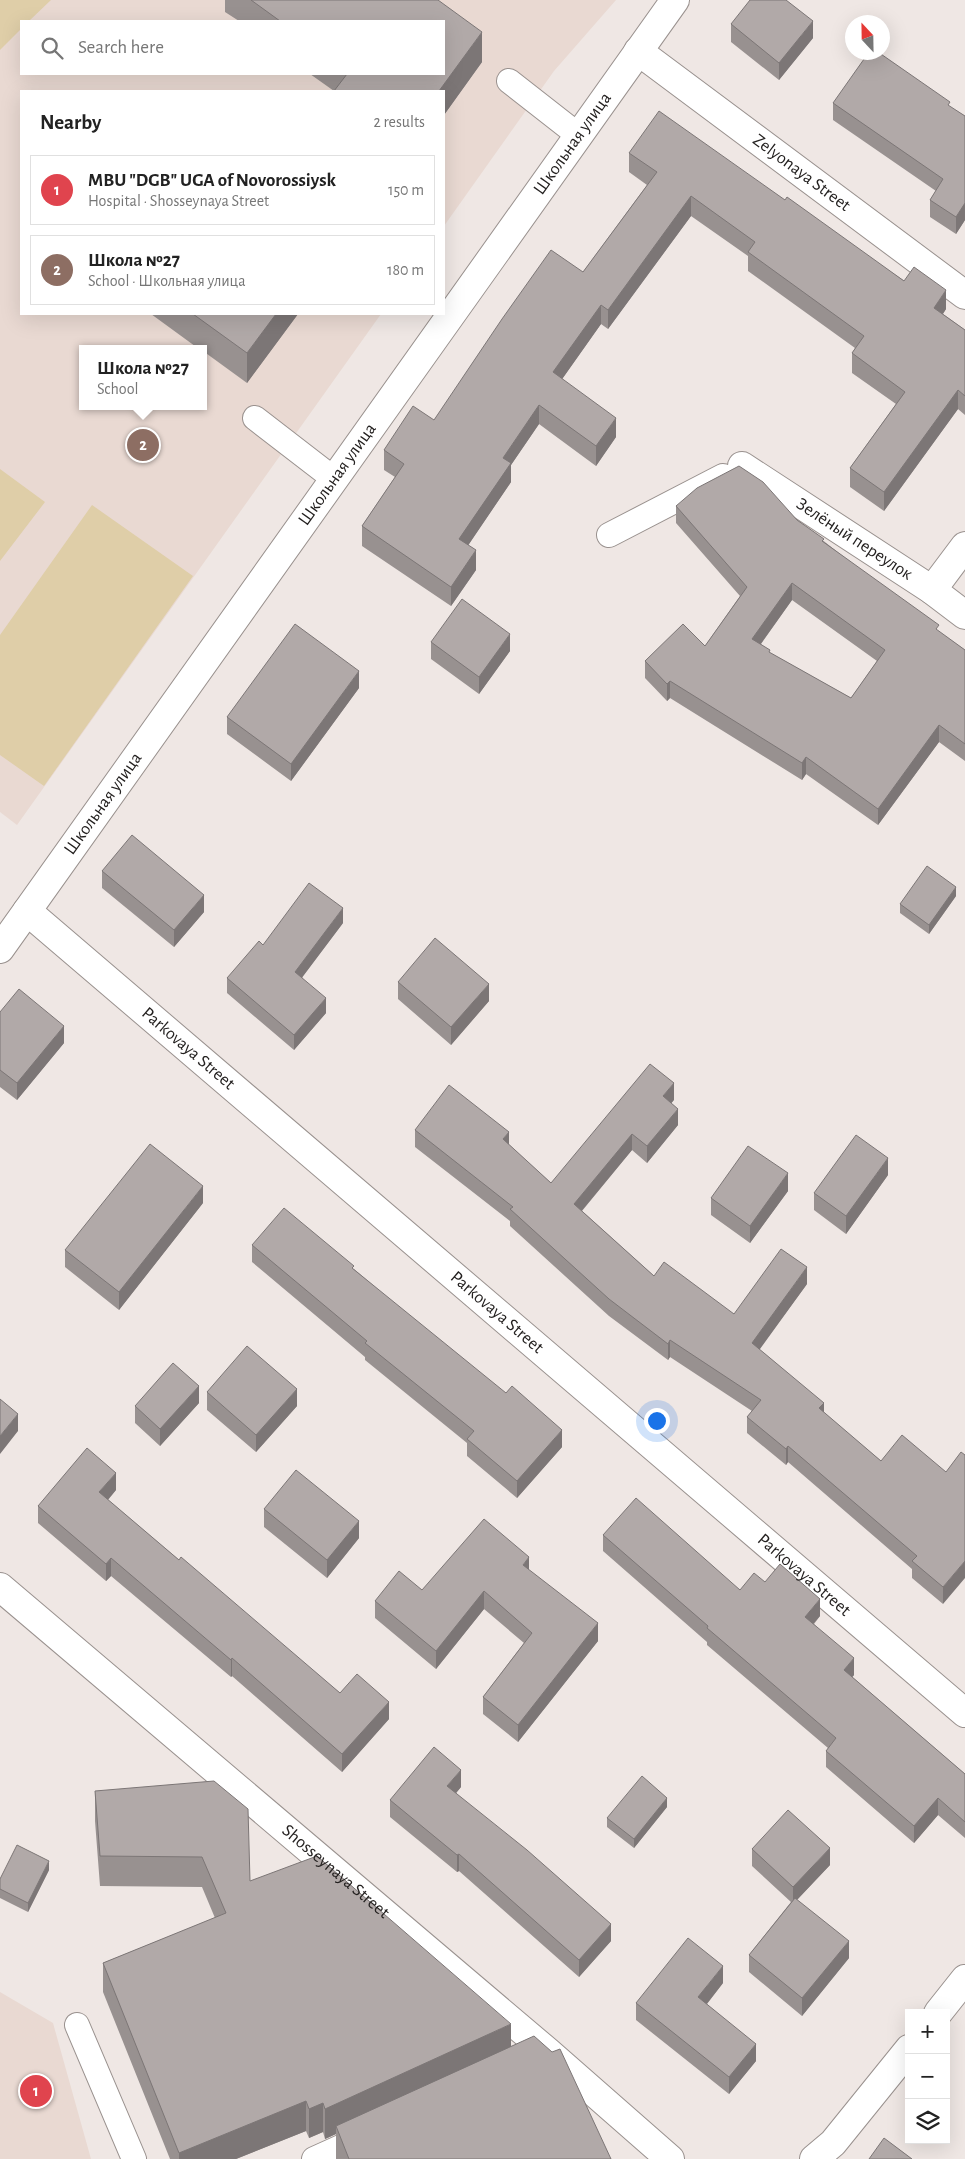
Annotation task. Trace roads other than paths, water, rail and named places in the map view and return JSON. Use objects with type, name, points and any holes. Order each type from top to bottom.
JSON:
[{"type":"street","name":"Школьная улица","points":[[0,949],[675,0]]},
{"type":"street","name":"Zelyonaya Street","points":[[638,51],[965,295]]},
{"type":"street","name":"Зелёный переулок","points":[[742,466],[932,590],[965,616]]},
{"type":"street","points":[[932,590],[965,546]]},
{"type":"street","name":"Parkovaya Street","points":[[27,911],[965,1713]]},
{"type":"street","name":"Shosseynaya Street","points":[[0,1587],[539,2056],[670,2159]]},
{"type":"street","points":[[941,2009],[965,1979]]},
{"type":"street","points":[[814,2159],[834,2143],[905,2054]]},
{"type":"lane","points":[[509,82],[578,135]]},
{"type":"lane","points":[[254,418],[334,479]]},
{"type":"lane","points":[[609,535],[742,466]]},
{"type":"lane","points":[[78,2024],[134,2159]]},
{"type":"lane","points":[[314,2159],[386,2126]]},
{"type":"place","name":"Школа №27","points":[[143,445]]},
{"type":"place","name":"MBU \"DGB\" UGA of Novorossiysk","points":[[36,2091]]}]
